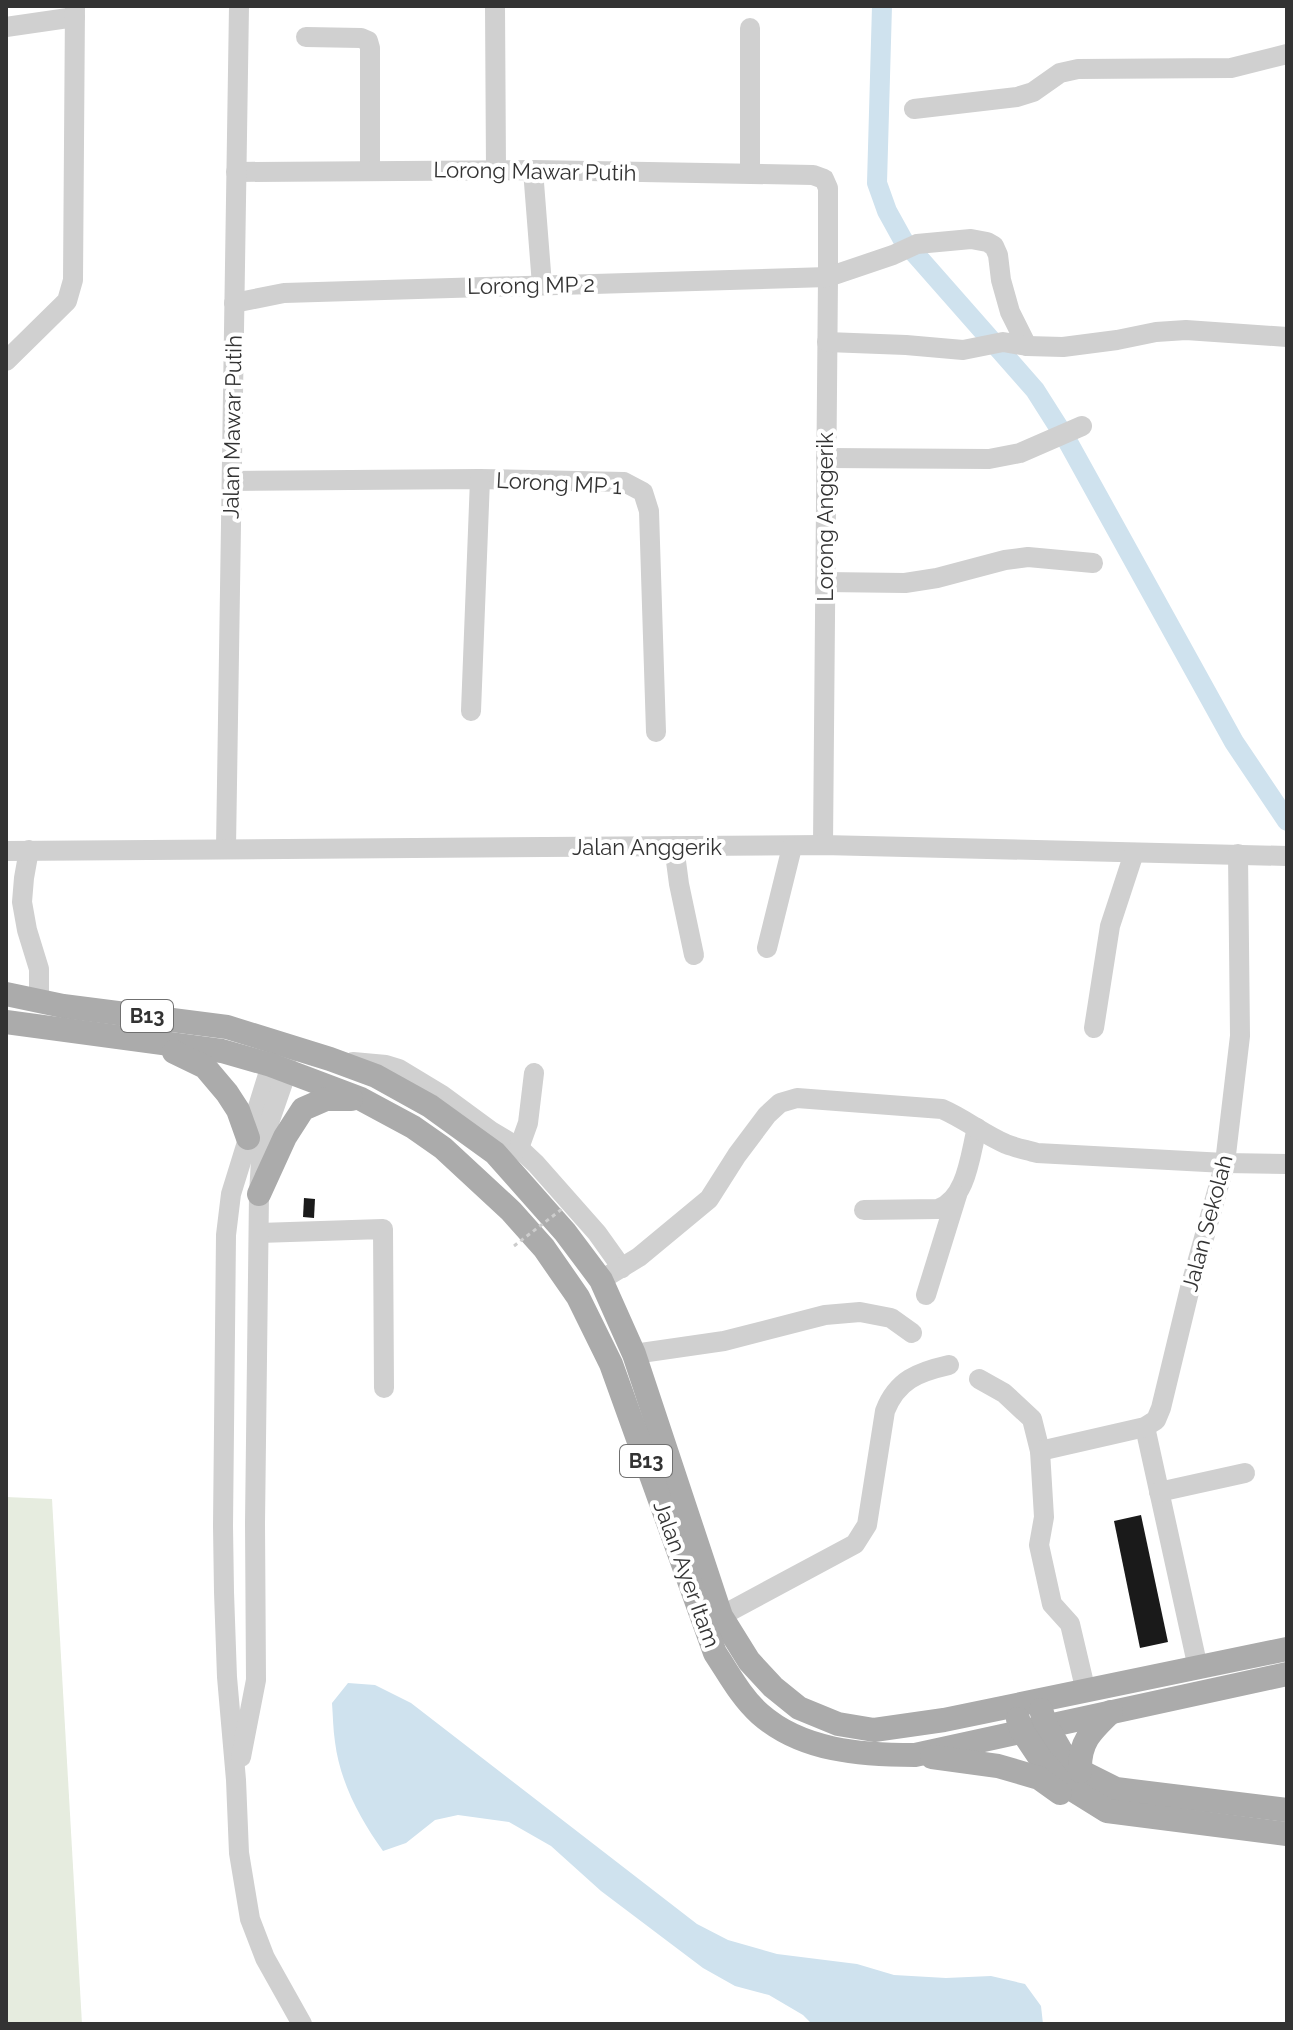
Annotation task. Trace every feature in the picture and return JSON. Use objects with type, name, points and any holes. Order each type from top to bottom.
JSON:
[{"type":"main road","name":"Jalan Ayer Itam","points":[[6,994],[39,1002],[227,1027],[281,1060],[413,1127],[443,1148],[511,1211],[544,1248],[578,1297],[611,1364],[715,1653],[738,1689],[759,1713],[782,1730],[830,1749],[868,1755],[915,1755],[1022,1731]]},
{"type":"main road","name":"Jalan Ayer Itam","points":[[6,1022],[281,1060]]},
{"type":"main road","points":[[155,1042],[205,1067],[238,1110],[248,1138]]},
{"type":"main road","name":"Jalan Ayer Itam","points":[[330,1059],[376,1076],[430,1106],[495,1153],[565,1232],[612,1274],[634,1354],[721,1616],[749,1661],[773,1687],[799,1708],[838,1724],[874,1730],[944,1720],[1013,1705]]},
{"type":"main road","name":"B13","points":[[281,1060],[330,1059]]},
{"type":"main road","points":[[259,1194],[285,1137],[303,1109],[326,1099],[361,1099]]},
{"type":"main road","name":"B13","points":[[1013,1705],[1287,1649]]},
{"type":"main road","name":"B13","points":[[1022,1731],[1287,1674]]},
{"type":"main road","points":[[1038,1700],[1046,1725],[1061,1751],[1080,1771],[1116,1789],[1287,1810]]},
{"type":"main road","points":[[1013,1705],[1022,1731],[1062,1783],[1107,1811]]},
{"type":"main road","points":[[1080,1771],[1079,1754],[1088,1734],[1111,1712]]},
{"type":"main road","points":[[915,1755],[998,1766],[1026,1774],[1039,1778],[1075,1803],[1107,1811],[1287,1834]]},
{"type":"street","name":"Jalan Mawar Putih","points":[[226,848],[239,6]]},
{"type":"street","points":[[495,6],[496,170]]},
{"type":"street","points":[[6,27],[75,12],[73,280],[67,301],[6,361]]},
{"type":"street","points":[[750,28],[750,173]]},
{"type":"street","points":[[306,37],[361,38],[368,41],[370,170]]},
{"type":"street","points":[[914,109],[1017,97],[1033,92],[1060,73],[1078,69],[1231,68],[1287,54]]},
{"type":"street","name":"Lorong Mawar Putih","points":[[236,172],[533,170],[750,173],[813,175],[824,179],[828,188]]},
{"type":"street","points":[[533,170],[542,285]]},
{"type":"street","name":"Lorong Anggerik","points":[[823,845],[828,188]]},
{"type":"street","name":"Lorong MP 2","points":[[234,303],[284,293],[828,277],[917,244],[971,239],[994,246],[1010,312],[1027,346]]},
{"type":"street","points":[[827,342],[963,350],[1003,342],[1063,347],[1186,330],[1287,337]]},
{"type":"street","points":[[826,458],[989,459],[1020,453],[1071,432]]},
{"type":"street","points":[[471,711],[480,479]]},
{"type":"street","name":"Lorong MP 1","points":[[232,481],[480,479],[624,482],[643,492],[649,511],[656,732]]},
{"type":"street","points":[[825,582],[905,583],[1028,557],[1093,563]]},
{"type":"street","name":"Jalan Anggerik","points":[[6,851],[823,845],[1287,856]]},
{"type":"street","points":[[674,846],[694,955]]},
{"type":"street","points":[[767,948],[792,847]]},
{"type":"street","points":[[29,850],[22,902],[39,969],[39,1002]]},
{"type":"street","points":[[1094,1028],[1110,926],[1134,853]]},
{"type":"street","name":"Jalan Sekolah","points":[[1145,1427],[1156,1420],[1161,1408],[1225,1163],[1240,1036],[1238,854]]},
{"type":"street","points":[[330,1059],[399,1069],[519,1148],[597,1233],[612,1274],[639,1257],[709,1199],[767,1115],[780,1103],[797,1098],[942,1109],[1008,1145],[1037,1153],[1287,1164]]},
{"type":"street","points":[[281,1060],[248,1138],[231,1194],[226,1235],[223,1526],[227,1677],[239,1853],[250,1919],[265,1958],[302,2024]]},
{"type":"street","points":[[236,1780],[256,1680],[255,1523],[262,1143],[281,1060]]},
{"type":"street","points":[[519,1148],[528,1123],[534,1073]]},
{"type":"street","points":[[926,1295],[977,1128]]},
{"type":"street","points":[[864,1210],[938,1209],[948,1206],[957,1195]]},
{"type":"street","points":[[259,1233],[383,1229],[384,1388]]},
{"type":"street","points":[[634,1354],[724,1341],[825,1315],[860,1312],[891,1318],[912,1333]]},
{"type":"street","points":[[721,1616],[855,1544],[867,1525],[885,1411],[890,1397],[903,1383],[922,1371],[949,1365]]},
{"type":"street","points":[[979,1379],[1004,1393],[1032,1419],[1040,1451],[1044,1517],[1039,1545],[1052,1604],[1070,1624],[1086,1692]]},
{"type":"street","points":[[1040,1451],[1145,1427],[1198,1668]]},
{"type":"street","points":[[1159,1492],[1245,1473]]},
{"type":"street","points":[[223,1526],[255,1523]]},
{"type":"path","points":[[514,1246],[562,1209]]},
{"type":"shaded area","points":[[6,1497],[52,1499],[82,2024],[6,2024]]},
{"type":"water","points":[[348,1683],[375,1685],[411,1703],[697,1924],[728,1940],[777,1954],[857,1964],[894,1975],[946,1978],[991,1976],[1025,1984],[1041,2006],[1043,2024],[812,2024],[803,2015],[769,1995],[735,1986],[703,1968],[601,1891],[551,1846],[509,1822],[458,1815],[435,1820],[406,1843],[383,1851],[352,1800],[338,1757],[332,1703]]},
{"type":"building","points":[[304,1198],[315,1199],[314,1218],[303,1217]]},
{"type":"building","points":[[1141,1515],[1168,1642],[1140,1648],[1114,1521]]},
{"type":"waterway","points":[[882,6],[877,183],[887,211],[903,240],[1035,390],[1068,442],[1234,742],[1287,821]]}]
